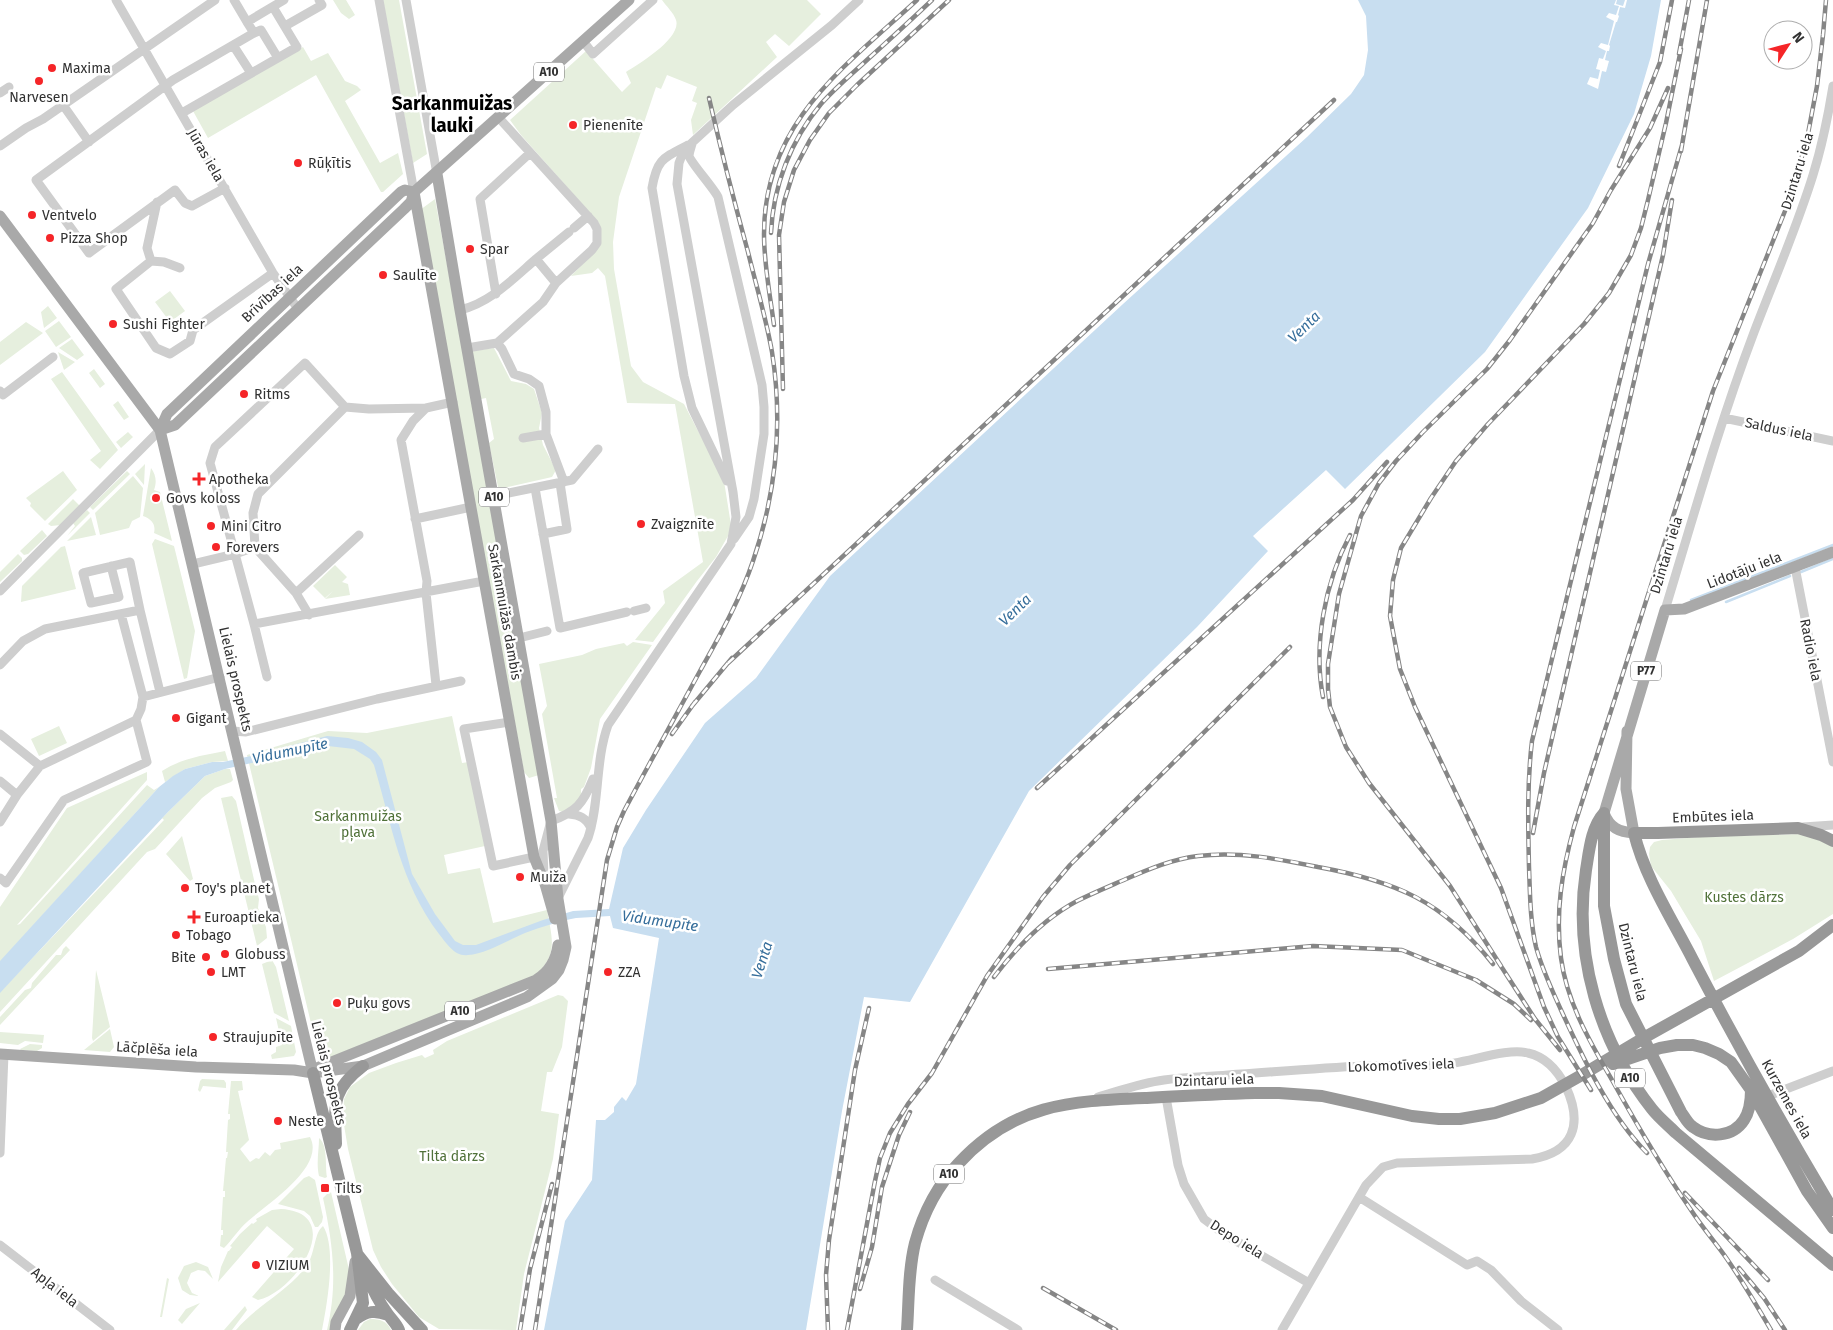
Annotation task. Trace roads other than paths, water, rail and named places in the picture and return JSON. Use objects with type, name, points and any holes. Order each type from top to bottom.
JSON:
[{"type":"highway","name":"Dzintaru iela","points":[[1604,813],[1604,906],[1614,959],[1626,1004],[1681,1112],[1692,1127],[1708,1134],[1721,1135],[1736,1129],[1744,1120],[1750,1103],[1751,1090]]},
{"type":"highway","name":"A10","points":[[1604,813],[1597,821],[1588,863],[1583,892],[1583,930],[1590,983],[1613,1048],[1632,1082],[1659,1116],[1704,1158],[1833,1265]]},
{"type":"highway","name":"Embūtes iela","points":[[1634,833],[1798,828]]},
{"type":"highway","points":[[1798,828],[1821,835],[1833,842]]},
{"type":"highway","name":"Kurzemes iela","points":[[1634,833],[1639,855],[1716,1004],[1833,1210]]},
{"type":"highway","name":"A10","points":[[1799,951],[1833,925]]},
{"type":"highway","name":"Dzintaru iela","points":[[907,1329],[908,1282],[916,1241],[929,1206],[948,1175],[976,1146],[1008,1124],[1043,1109],[1087,1100],[1255,1093],[1300,1094],[1342,1100],[1412,1116],[1453,1119],[1496,1114],[1544,1096],[1799,951]]},
{"type":"highway","name":"A10","points":[[1580,1076],[1660,1048],[1677,1045],[1699,1047],[1719,1054],[1730,1062],[1742,1076],[1807,1192],[1833,1228]]},
{"type":"highway","name":"A10","points":[[336,1166],[335,1103],[339,1091],[345,1082],[363,1066]]},
{"type":"highway","name":"Lielais prospekts","points":[[313,1073],[357,1253]]},
{"type":"highway","name":"A10","points":[[357,1253],[388,1315],[399,1330]]},
{"type":"highway","name":"A10","points":[[353,1324],[363,1303],[357,1253]]},
{"type":"highway","points":[[357,1253],[388,1293],[422,1330]]},
{"type":"highway","name":"A10","points":[[353,1324],[363,1314],[371,1311],[388,1315]]},
{"type":"main road","name":"Brīvības iela","points":[[160,430],[175,424],[411,202],[414,192],[437,174],[629,0]]},
{"type":"main road","name":"Sarkanmuižas dambis","points":[[363,1066],[528,997],[555,975],[563,960],[566,947],[556,905],[551,821],[437,174]]},
{"type":"main road","name":"Brīvības iela","points":[[160,430],[167,414],[401,192],[405,190],[414,192]]},
{"type":"main road","name":"Sarkanmuižas dambis","points":[[414,192],[534,857],[556,905]]},
{"type":"main road","name":"Lielais prospekts","points":[[0,216],[160,430],[313,1073]]},
{"type":"main road","name":"Lidotāju iela","points":[[1665,610],[1684,609],[1833,552]]},
{"type":"main road","name":"Dzintaru iela","points":[[1604,813],[1627,731],[1665,610]]},
{"type":"main road","name":"P77","points":[[1627,731],[1626,789],[1634,833]]},
{"type":"main road","name":"Embūtes iela","points":[[1604,813],[1607,821],[1613,828],[1621,832],[1634,833]]},
{"type":"main road","name":"Sarkanmuižas dambis","points":[[313,1073],[319,1067],[536,980],[547,972],[556,958],[561,932]]},
{"type":"main road","name":"Lāčplēša iela","points":[[2,1054],[196,1067],[294,1070],[313,1073],[363,1066]]},
{"type":"main road","points":[[335,1330],[336,1322],[350,1296],[357,1253]]},
{"type":"street","name":"Jūras iela","points":[[116,0],[273,273],[298,309]]},
{"type":"street","points":[[0,146],[43,119],[215,0]]},
{"type":"street","points":[[234,0],[254,33]]},
{"type":"street","points":[[247,22],[284,0]]},
{"type":"street","points":[[285,26],[322,5],[319,0]]},
{"type":"street","name":"Sarkanmuižas dambis","points":[[379,0],[414,192]]},
{"type":"street","name":"Sarkanmuižas dambis","points":[[406,0],[437,174]]},
{"type":"street","points":[[583,41],[593,54],[653,0]]},
{"type":"street","points":[[731,544],[736,517],[733,492],[677,184],[679,162],[684,150],[859,0]]},
{"type":"street","points":[[182,113],[297,47],[273,7]]},
{"type":"street","points":[[225,188],[192,206],[185,203],[175,190],[89,252],[36,180],[166,86],[254,33],[261,30],[278,58]]},
{"type":"street","points":[[233,45],[251,73]]},
{"type":"street","name":"Dzintaru iela","points":[[1665,610],[1724,418],[1813,175],[1826,128],[1833,86]]},
{"type":"street","points":[[0,93],[9,87]]},
{"type":"street","points":[[63,105],[89,142]]},
{"type":"street","points":[[467,348],[497,343],[543,302],[556,283],[592,250],[597,243],[597,229],[588,216],[499,118]]},
{"type":"street","points":[[692,143],[664,158],[655,171],[652,188],[684,376],[692,408],[733,492]]},
{"type":"street","points":[[556,905],[591,828],[604,735],[611,718],[749,517],[754,499],[764,434],[762,385],[718,197],[712,186],[691,160],[689,154],[692,143]]},
{"type":"street","points":[[496,294],[480,199],[530,152]]},
{"type":"street","points":[[151,261],[147,248],[158,202]]},
{"type":"street","points":[[460,310],[496,294],[588,216]]},
{"type":"street","points":[[536,259],[556,283]]},
{"type":"street","points":[[180,268],[164,262],[151,261],[116,289],[156,348],[170,354],[190,341],[193,330],[273,273]]},
{"type":"street","points":[[497,343],[514,374],[529,379],[539,386],[546,412],[546,434],[562,482],[567,528],[543,534]]},
{"type":"street","points":[[0,391],[2,395],[53,357]]},
{"type":"street","points":[[267,677],[210,463],[215,447],[305,363],[345,407],[369,409],[426,408],[453,402]]},
{"type":"street","points":[[309,615],[296,593],[256,547],[253,513],[258,494],[345,407]]},
{"type":"street","points":[[426,408],[413,421],[400,440],[428,581],[426,593],[436,685]]},
{"type":"street","name":"Saldus iela","points":[[1724,418],[1833,441]]},
{"type":"street","name":"Brīvības iela","points":[[0,591],[160,430]]},
{"type":"street","points":[[524,438],[546,434]]},
{"type":"street","points":[[494,496],[572,480],[598,449]]},
{"type":"street","points":[[535,488],[543,534],[554,630]]},
{"type":"street","points":[[415,519],[471,507]]},
{"type":"street","points":[[296,593],[359,535]]},
{"type":"street","points":[[193,564],[256,547]]},
{"type":"street","points":[[136,594],[91,603],[83,573],[130,562],[160,692]]},
{"type":"street","points":[[111,566],[119,596]]},
{"type":"street","name":"Radio iela","points":[[1796,567],[1833,762]]},
{"type":"street","points":[[254,624],[484,581]]},
{"type":"street","points":[[519,638],[646,608]]},
{"type":"street","points":[[0,665],[23,641],[45,629],[140,610]]},
{"type":"street","points":[[0,878],[6,883],[64,800],[147,762],[136,720],[141,709],[143,697],[121,614]]},
{"type":"street","points":[[143,697],[220,677]]},
{"type":"street","points":[[232,731],[246,732],[436,685],[461,681]]},
{"type":"street","points":[[0,822],[17,795],[40,766],[136,720]]},
{"type":"street","points":[[510,722],[464,729],[493,866],[534,857]]},
{"type":"street","points":[[0,734],[40,766]]},
{"type":"street","points":[[545,884],[543,851],[551,821],[569,814],[579,806],[587,794],[598,768]]},
{"type":"street","points":[[0,781],[17,795]]},
{"type":"street","points":[[569,814],[579,815],[588,821],[591,828]]},
{"type":"street","name":"Embūtes iela","points":[[1798,828],[1833,825]]},
{"type":"street","points":[[1799,951],[1833,932]]},
{"type":"street","name":"Lokomotīves iela","points":[[1087,1100],[1165,1079],[1364,1066],[1440,1065],[1466,1062],[1511,1052],[1528,1053],[1543,1059],[1554,1068],[1571,1098],[1576,1114],[1572,1133],[1564,1145],[1546,1156],[1532,1159],[1397,1163],[1383,1167],[1366,1185],[1309,1283]]},
{"type":"street","points":[[0,1152],[2,1054]]},
{"type":"street","points":[[1768,1096],[1833,1071]]},
{"type":"street","name":"Depo iela","points":[[1166,1097],[1178,1165],[1184,1184],[1204,1219],[1224,1234],[1309,1283]]},
{"type":"street","points":[[1359,1197],[1467,1264],[1477,1261],[1491,1270],[1521,1301],[1558,1330]]},
{"type":"street","name":"Apļa iela","points":[[0,1245],[110,1330]]},
{"type":"street","points":[[935,1280],[1018,1330]]},
{"type":"street","points":[[1282,1330],[1309,1283]]},
{"type":"water","points":[[1358,0],[1661,0],[1651,56],[1634,114],[1588,208],[1485,352],[1345,489],[1326,470],[1253,536],[1268,551],[1197,627],[1029,791],[910,1002],[864,997],[842,1111],[806,1330],[544,1330],[565,1221],[592,1180],[596,1120],[605,1120],[614,1112],[614,1107],[622,1097],[626,1101],[636,1084],[659,938],[613,928],[610,916],[580,918],[557,922],[475,954],[463,955],[455,952],[448,946],[426,914],[406,874],[392,832],[374,765],[370,759],[354,749],[328,746],[225,769],[205,776],[167,813],[0,993],[0,961],[159,787],[185,769],[212,762],[223,762],[251,756],[327,736],[348,738],[362,742],[376,752],[382,760],[412,874],[435,914],[455,941],[463,945],[476,945],[573,911],[609,909],[623,848],[646,810],[705,723],[756,678],[830,576],[1123,304],[1307,137],[1351,94],[1364,75],[1368,50],[1366,16]]},
{"type":"waterway","points":[[1691,600],[1833,545]]},
{"type":"waterway","points":[[1801,572],[1833,559]]},
{"type":"waterway","points":[[1726,602],[1790,576]]},
{"type":"railway","points":[[774,325],[766,269],[764,234],[768,195],[778,160],[793,129],[813,101],[836,75],[917,0]]},
{"type":"railway","points":[[771,233],[772,215],[780,181],[793,148],[810,118],[838,87],[932,0]]},
{"type":"railway","points":[[783,389],[779,235],[784,202],[794,170],[810,140],[829,113],[949,0]]},
{"type":"railway","points":[[1619,166],[1660,62],[1672,0]]},
{"type":"railway","points":[[1679,54],[1689,0]]},
{"type":"railway","points":[[1681,151],[1707,0]]},
{"type":"railway","points":[[1771,1330],[1733,1268],[1695,1216],[1660,1162],[1580,1022],[1564,975],[1559,941],[1559,908],[1563,876],[1574,827],[1713,391],[1789,201],[1807,139],[1817,86],[1826,0]]},
{"type":"railway","points":[[1591,1090],[1558,1037],[1544,1007],[1501,888],[1415,707],[1400,669],[1390,616],[1393,580],[1401,548],[1456,461],[1488,424],[1584,324],[1609,293],[1631,255],[1641,228],[1648,200],[1681,49]]},
{"type":"railway","points":[[1501,966],[1450,886],[1369,783],[1346,747],[1330,707],[1328,689],[1328,664],[1339,594],[1361,516],[1379,483],[1423,432],[1487,369],[1510,340],[1593,223],[1611,190],[1650,128],[1668,88]]},
{"type":"railway","points":[[535,1330],[607,860],[624,811],[722,631],[742,590],[761,536],[772,484],[777,431],[777,405],[772,352],[709,98]]},
{"type":"railway","points":[[728,663],[1334,100]]},
{"type":"railway","points":[[1647,1153],[1621,1122],[1598,1086],[1561,1010],[1538,955],[1531,907],[1528,836],[1530,757],[1532,741],[1648,264],[1682,145]]},
{"type":"railway","points":[[1533,833],[1544,773],[1663,255],[1672,200]]},
{"type":"railway","points":[[1037,788],[1353,500],[1387,462]]},
{"type":"railway","points":[[1323,697],[1319,656],[1323,614],[1334,573],[1350,535]]},
{"type":"railway","points":[[847,1330],[880,1158],[890,1133],[908,1104],[932,1073],[987,976],[1043,897],[1070,865],[1290,647]]},
{"type":"railway","points":[[692,706],[732,658]]},
{"type":"railway","points":[[672,734],[695,702]]},
{"type":"railway","points":[[994,977],[1032,934],[1054,916],[1077,901],[1135,875],[1179,859],[1229,854],[1289,861],[1371,879],[1394,887],[1436,909],[1474,942],[1493,964]]},
{"type":"railway","points":[[1048,969],[1313,946],[1402,950],[1476,980],[1514,1004],[1531,1020]]},
{"type":"railway","points":[[1497,960],[1535,1019],[1560,1050]]},
{"type":"railway","points":[[828,1330],[826,1275],[829,1240],[855,1070],[869,1008]]},
{"type":"railway","points":[[860,1289],[872,1247],[882,1187],[899,1135],[910,1112]]},
{"type":"railway","points":[[520,1330],[530,1269],[552,1184]]},
{"type":"railway","points":[[1685,1193],[1768,1280]]},
{"type":"railway","points":[[1739,1268],[1764,1298],[1785,1330]]},
{"type":"railway","points":[[1043,1288],[1116,1330]]},
{"type":"place","name":"Maxima","points":[[52,68]]},
{"type":"place","name":"Narvesen","points":[[39,81]]},
{"type":"place","name":"Pienenīte","points":[[573,125]]},
{"type":"place","name":"Rūķītis","points":[[298,163]]},
{"type":"place","name":"Ventvelo","points":[[32,215]]},
{"type":"place","name":"Pizza Shop","points":[[50,238]]},
{"type":"place","name":"Spar","points":[[470,249]]},
{"type":"place","name":"Saulīte","points":[[383,275]]},
{"type":"place","name":"Sushi Fighter","points":[[113,324]]},
{"type":"place","name":"Ritms","points":[[244,394]]},
{"type":"place","name":"Apotheka","points":[[199,479]]},
{"type":"place","name":"Govs koloss","points":[[156,498]]},
{"type":"place","name":"Zvaigznīte","points":[[641,524]]},
{"type":"place","name":"Mini Citro","points":[[211,526]]},
{"type":"place","name":"Forevers","points":[[216,547]]},
{"type":"place","name":"Gigant","points":[[176,718]]},
{"type":"place","name":"Muiža","points":[[520,877]]},
{"type":"place","name":"Toy's planet","points":[[185,888]]},
{"type":"place","name":"Euroaptieka","points":[[194,917]]},
{"type":"place","name":"Tobago","points":[[176,935]]},
{"type":"place","name":"Globuss","points":[[225,954]]},
{"type":"place","name":"Bite","points":[[206,957]]},
{"type":"place","name":"LMT","points":[[211,972]]},
{"type":"place","name":"ZZA","points":[[608,972]]},
{"type":"place","name":"Puķu govs","points":[[337,1003]]},
{"type":"place","name":"Straujupīte","points":[[213,1037]]},
{"type":"place","name":"Neste","points":[[278,1121]]},
{"type":"place","name":"Tilts","points":[[325,1188]]},
{"type":"place","name":"VIZIUM","points":[[256,1265]]},
{"type":"district","name":"Sarkanmuižas lauki","points":[[452,114]]},
{"type":"water label","name":"Venta","points":[[1304,327]]},
{"type":"water label","name":"Venta","points":[[1015,610]]},
{"type":"water label","name":"Vidumupīte","points":[[290,751]]},
{"type":"water label","name":"Vidumupīte","points":[[660,921]]},
{"type":"water label","name":"Venta","points":[[762,960]]},
{"type":"park label","name":"Sarkanmuižas pļava","points":[[358,824]]},
{"type":"park label","name":"Kustes dārzs","points":[[1744,897]]},
{"type":"park label","name":"Tilta dārzs","points":[[452,1156]]}]
